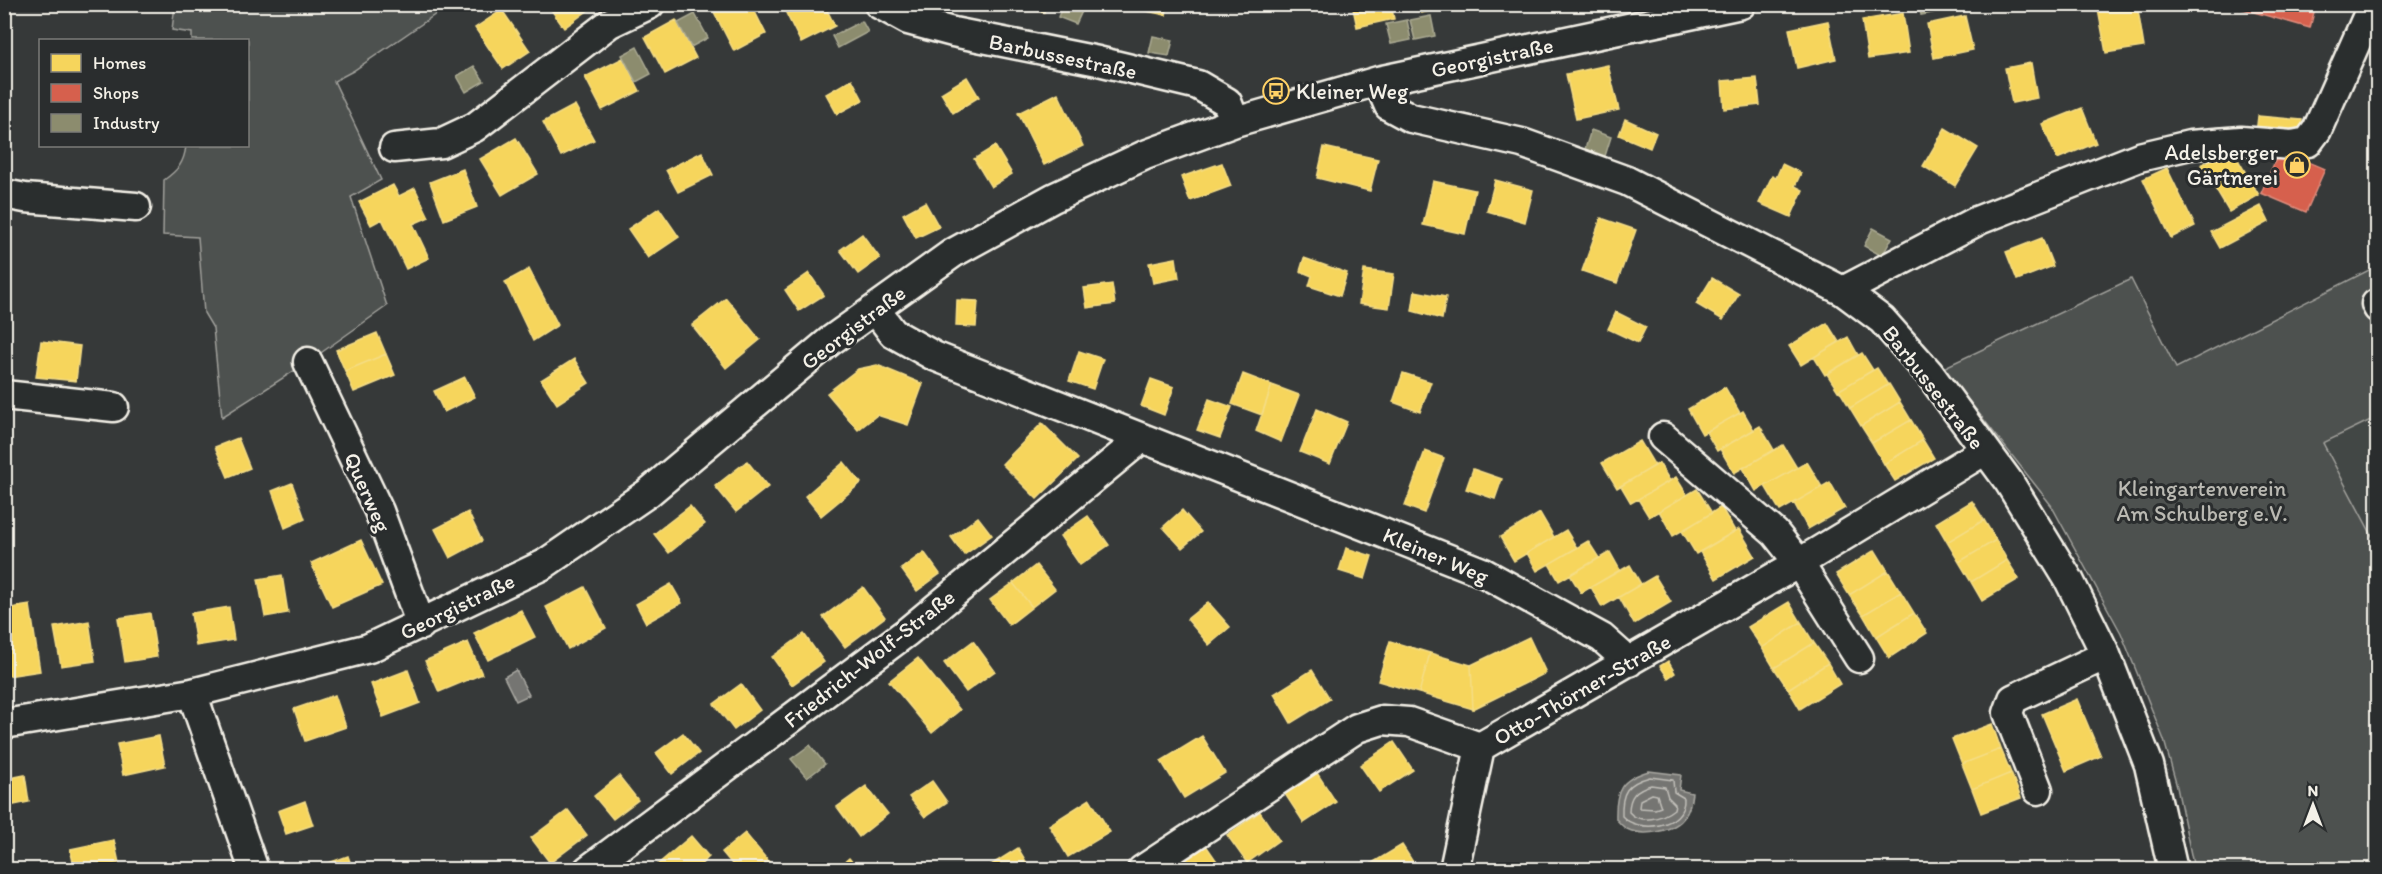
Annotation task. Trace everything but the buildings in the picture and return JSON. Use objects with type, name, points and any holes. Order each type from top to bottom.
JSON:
[{"type":"street","points":[[394,148],[441,143],[475,127],[610,23],[650,4]]},
{"type":"street","name":"Barbussestraße","points":[[879,4],[909,20],[953,32],[1098,61],[1198,85],[1227,102],[1235,122]]},
{"type":"street","name":"Georgistraße","points":[[4,724],[192,693],[369,648],[543,565],[648,493],[812,356],[953,253],[1053,198],[1145,155],[1235,122],[1378,81],[1741,4]]},
{"type":"street","points":[[1843,291],[1979,220],[2139,157],[2190,145],[2241,141],[2292,145],[2308,142],[2318,130],[2373,4]]},
{"type":"street","name":"Barbussestraße","points":[[1378,81],[1389,106],[1412,118],[1522,143],[1627,181],[1843,291],[1882,320],[1921,364],[2009,482],[2069,580],[2106,655],[2149,765],[2173,870]]},
{"type":"street","points":[[4,194],[25,198],[136,207]]},
{"type":"street","name":"Kleiner Weg","points":[[874,309],[893,333],[934,356],[1482,572],[1602,638],[1629,662]]},
{"type":"street","name":"Querweg","points":[[308,362],[379,511],[421,625]]},
{"type":"street","points":[[4,395],[114,407]]},
{"type":"street","points":[[1662,437],[1775,533],[1799,563],[1859,658]]},
{"type":"street","name":"Friedrich-Wolf-Straße","points":[[588,870],[907,632],[1142,438]]},
{"type":"street","name":"Otto-Thörner-Straße","points":[[1142,870],[1357,728],[1382,720],[1409,722],[1480,747],[1799,563],[1984,451]]},
{"type":"street","points":[[2038,790],[2008,713],[2013,699],[2106,655]]},
{"type":"street","points":[[192,693],[254,870]]},
{"type":"street","points":[[1454,870],[1480,747]]},
{"type":"shaded area","points":[[2377,417],[2377,545],[2323,443]]},
{"type":"green space","points":[[175,5],[449,5],[353,71],[334,81],[381,180],[351,197],[387,306],[308,362],[222,417],[213,328],[204,313],[198,237],[163,235],[164,180],[180,166],[186,147],[249,147],[249,39],[192,39],[192,33],[172,30]]},
{"type":"green space","name":"Kleingartenverein Am Schulberg e.V.","points":[[2377,266],[2377,417],[2323,443],[2377,545],[2377,869],[2194,869],[2177,787],[2164,740],[2121,633],[2051,505],[1943,368],[2131,279],[2176,368]]},
{"type":"water","points":[[516,670],[529,695],[516,701],[504,677]]},
{"type":"water","points":[[1649,771],[1681,775],[1679,790],[1692,793],[1688,811],[1674,826],[1658,832],[1641,833],[1626,828],[1616,819],[1617,800],[1626,782]]},
{"type":"place","name":"Kleiner Weg","points":[[1276,91]]},
{"type":"place","name":"Adelsberger Gärtnerei","points":[[2297,165]]}]
